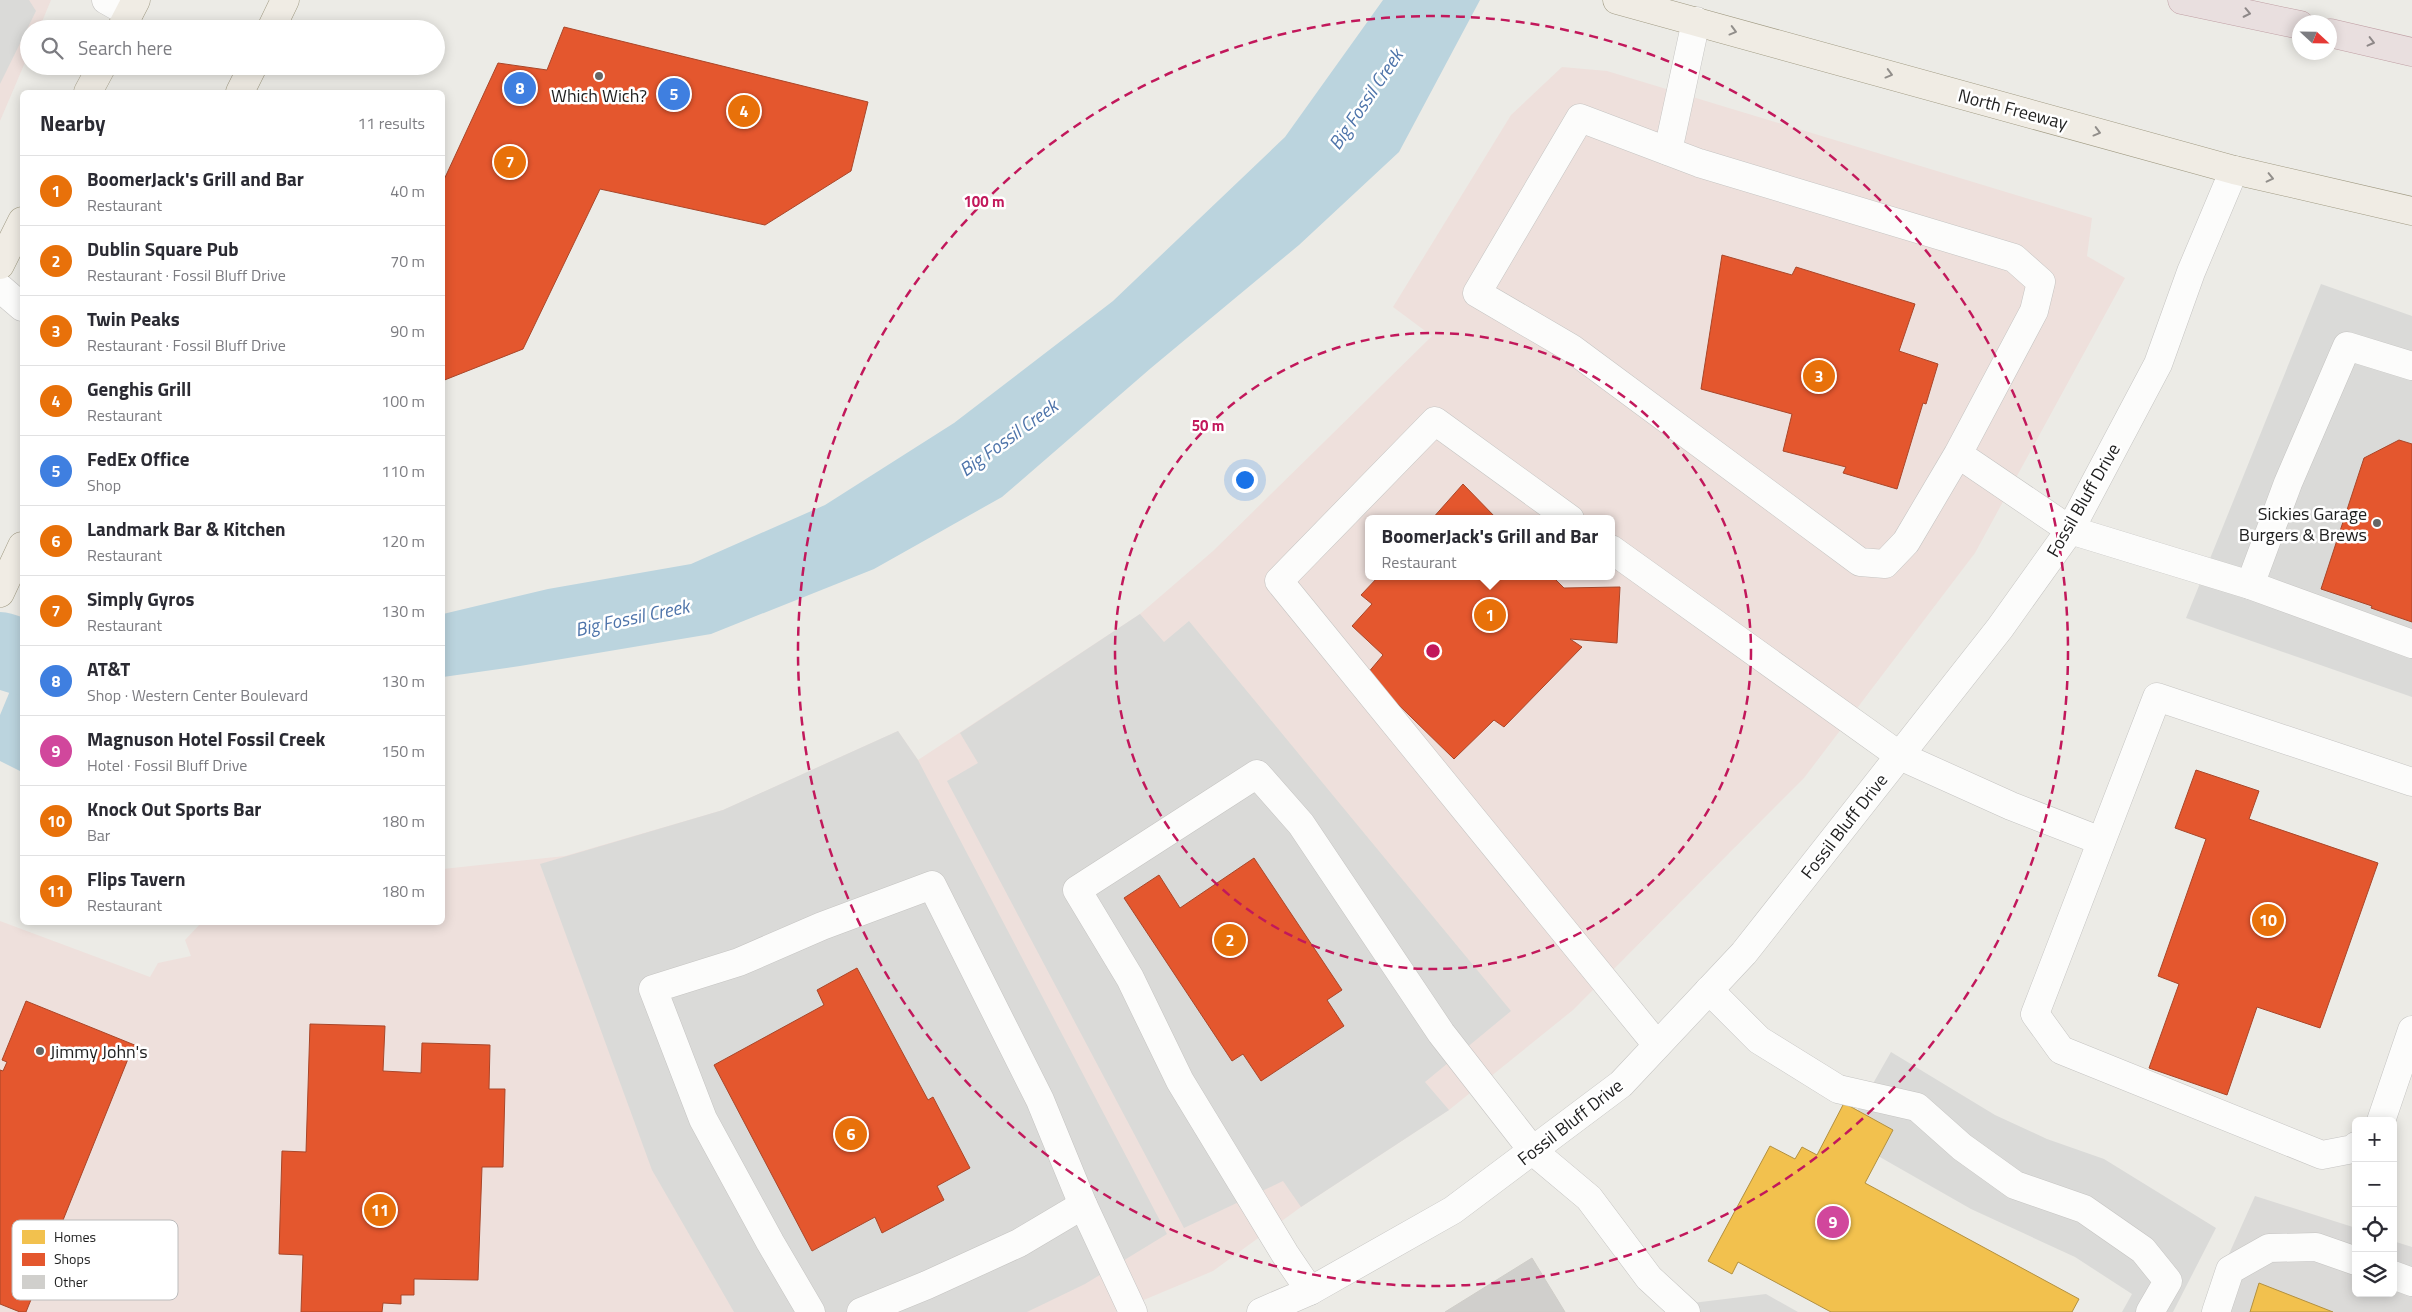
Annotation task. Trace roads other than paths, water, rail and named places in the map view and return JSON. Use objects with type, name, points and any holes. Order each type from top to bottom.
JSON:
[{"type":"highway","points":[[2182,0],[2292,23]]},
{"type":"highway","points":[[2337,34],[2412,52]]},
{"type":"main road","points":[[275,20],[285,0]]},
{"type":"main road","name":"North Freeway","points":[[1626,2],[2234,170],[2412,211]]},
{"type":"main road","points":[[89,90],[97,75]]},
{"type":"main road","points":[[241,90],[248,75]]},
{"type":"main road","points":[[0,265],[20,225]]},
{"type":"main road","points":[[0,593],[20,550]]},
{"type":"street","points":[[1668,151],[1696,21]]},
{"type":"street","points":[[1580,118],[1668,151],[2014,258],[2041,282],[2034,311],[1958,454],[1906,542],[1884,564],[1860,562],[1571,348],[1477,293],[1580,118]]},
{"type":"street","name":"Fossil Bluff Drive","points":[[1261,1312],[1310,1291],[1453,1210],[1621,1084],[1744,953],[2000,628],[2070,530],[2158,364],[2191,272],[2234,170]]},
{"type":"street","points":[[0,288],[20,305]]},
{"type":"street","points":[[2250,585],[2288,483],[2347,346],[2412,366]]},
{"type":"street","points":[[1564,515],[1435,421],[1279,581],[1657,1045]]},
{"type":"street","points":[[1958,454],[2070,530],[2250,585],[2412,644]]},
{"type":"street","points":[[1615,552],[1900,756],[2011,806],[2101,841]]},
{"type":"street","points":[[2352,1149],[2322,1155],[2061,1050],[2035,1014],[2157,697],[2412,782]]},
{"type":"street","points":[[1310,1291],[1285,1254],[1180,1081],[1130,978],[1077,890],[1257,774],[1302,824],[1441,1034],[1532,1151],[1589,1198],[1649,1278],[1686,1312]]},
{"type":"street","points":[[811,1312],[770,1242],[703,1119],[653,989],[739,962],[822,926],[932,885],[1040,1100],[1083,1206],[1134,1312]]},
{"type":"street","points":[[1709,990],[1759,1040],[1838,1089],[1916,1107],[1962,1146],[2015,1185],[2084,1209],[2143,1250],[2168,1281],[2150,1312]]},
{"type":"street","points":[[2382,1117],[2412,1030]]},
{"type":"street","points":[[861,1312],[927,1285],[1019,1243],[1083,1206]]},
{"type":"street","points":[[2216,1312],[2230,1270],[2269,1248],[2316,1247],[2352,1260]]},
{"type":"street","points":[[2397,1276],[2412,1282]]},
{"type":"water","points":[[1383,0],[1480,0],[1399,152],[1299,245],[1151,368],[1002,497],[874,569],[711,634],[445,677],[445,614],[548,589],[691,564],[825,505],[954,423],[1113,301],[1285,137]]},
{"type":"water","points":[[20,667],[20,771],[0,761],[0,715]]},
{"type":"waterway","name":"Big Fossil Creek","points":[[0,650],[20,656]]},
{"type":"place","name":"Which Wich?","points":[[599,76]]},
{"type":"place","name":"AT&T","points":[[520,88]]},
{"type":"place","name":"FedEx Office","points":[[674,94]]},
{"type":"place","name":"Genghis Grill","points":[[744,111]]},
{"type":"place","name":"Simply Gyros","points":[[510,162]]},
{"type":"place","name":"Twin Peaks","points":[[1819,376]]},
{"type":"place","name":"Sickies Garage Burgers & Brews","points":[[2377,523]]},
{"type":"place","name":"BoomerJack's Grill and Bar","points":[[1490,615]]},
{"type":"place","name":"Knock Out Sports Bar","points":[[2268,920]]},
{"type":"place","name":"Dublin Square Pub","points":[[1230,940]]},
{"type":"place","name":"Jimmy John's","points":[[40,1051]]},
{"type":"place","name":"Landmark Bar & Kitchen","points":[[851,1134]]},
{"type":"place","name":"Flips Tavern","points":[[380,1210]]},
{"type":"place","name":"Magnuson Hotel Fossil Creek","points":[[1833,1222]]}]
